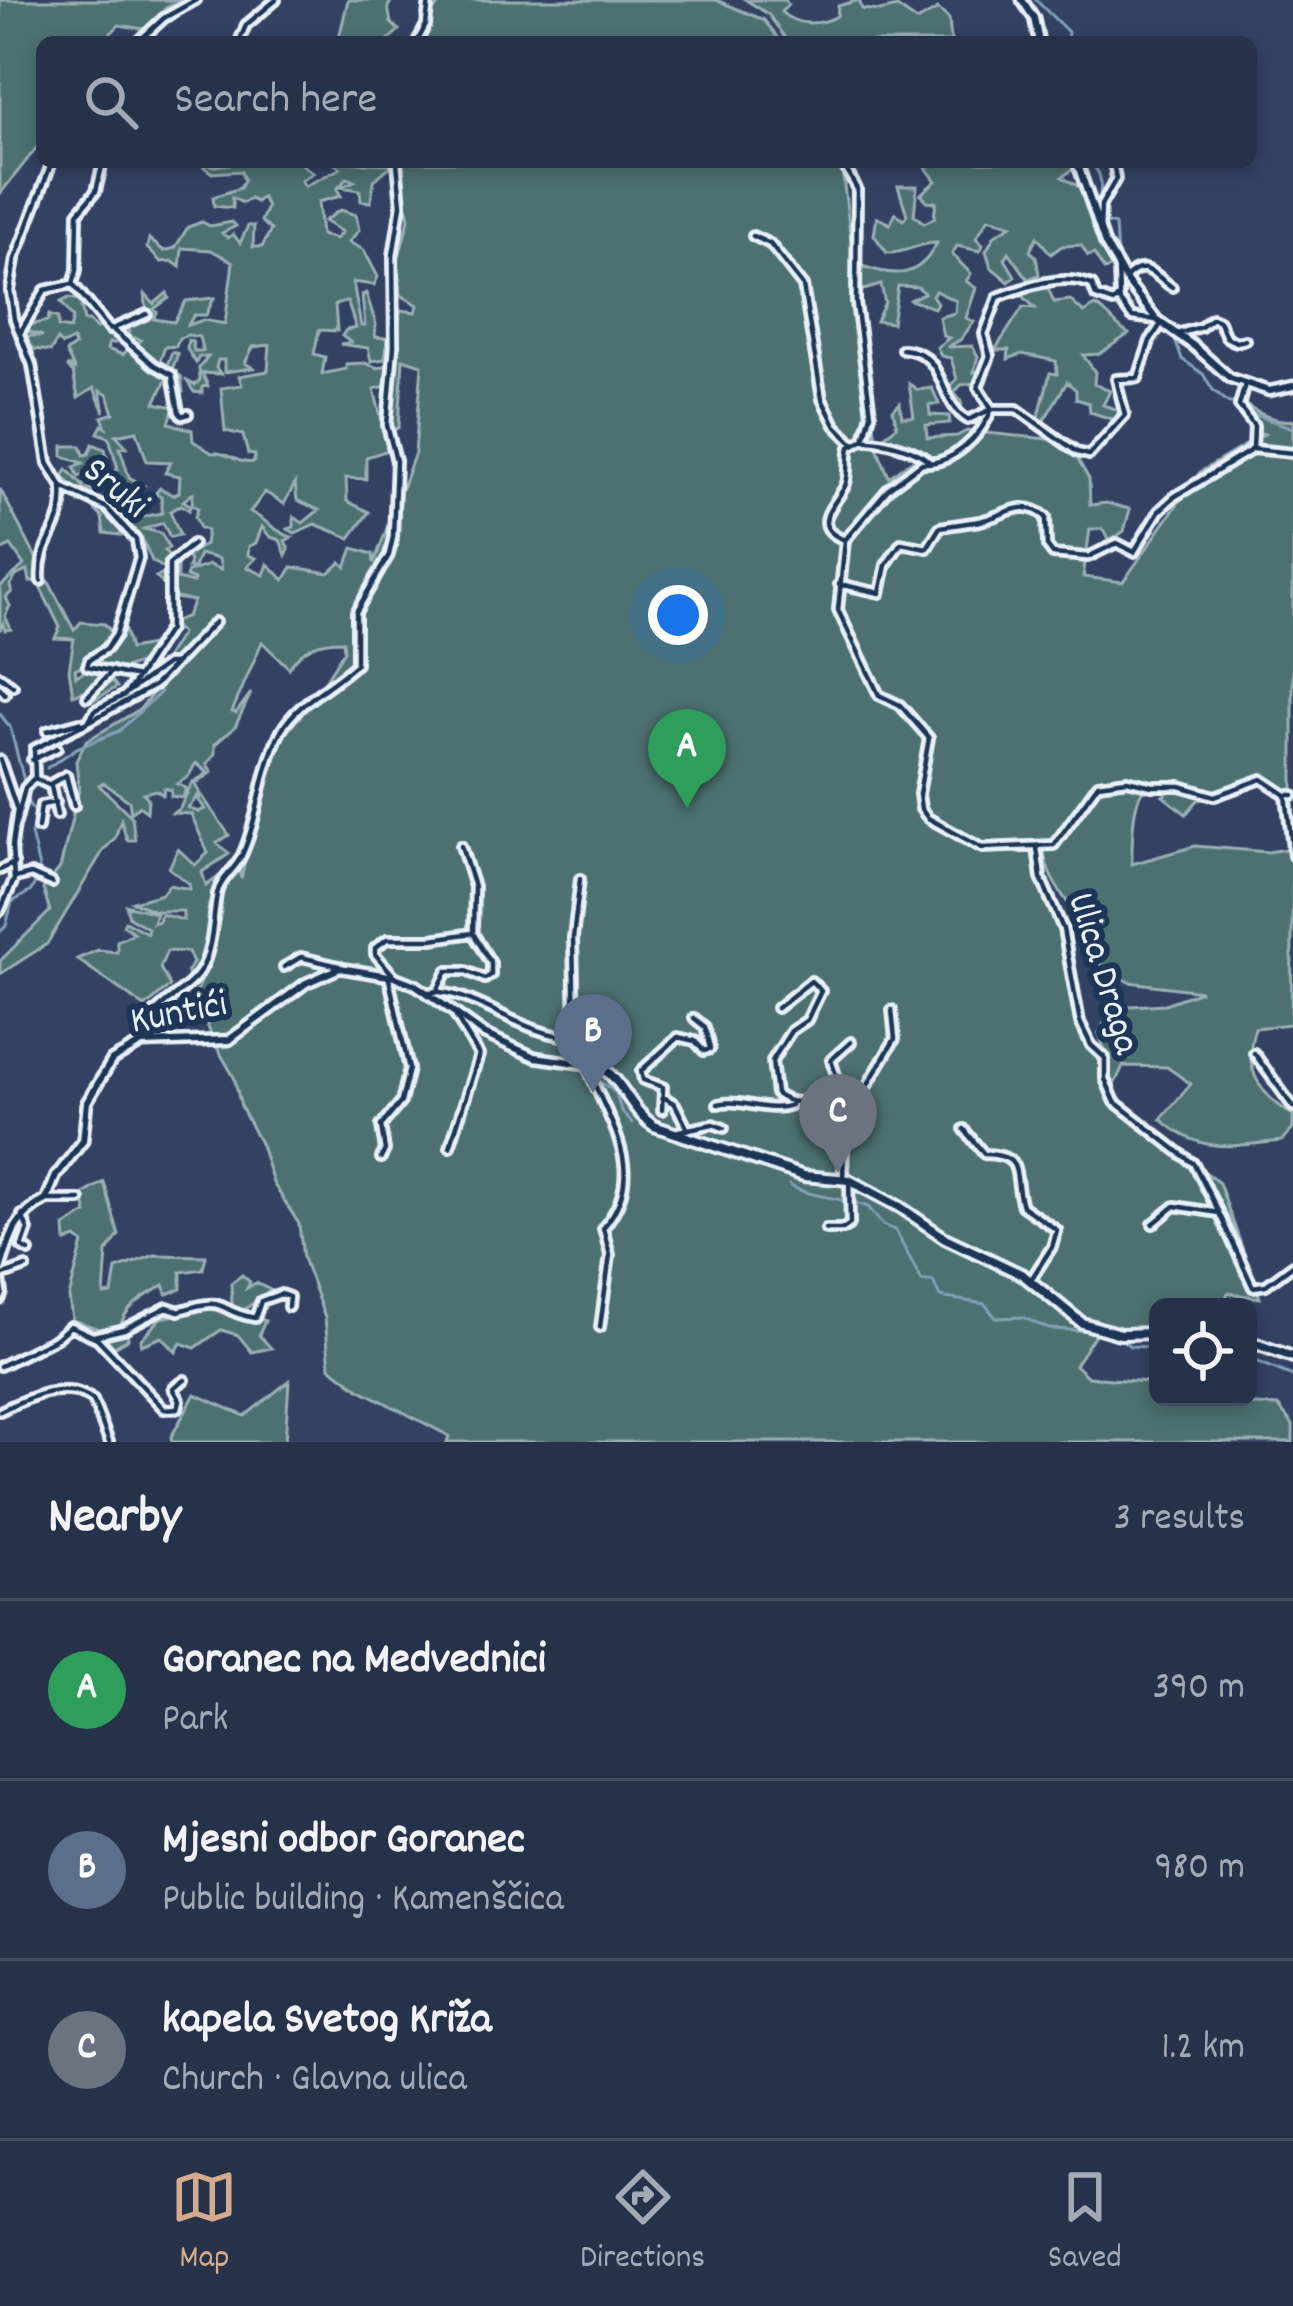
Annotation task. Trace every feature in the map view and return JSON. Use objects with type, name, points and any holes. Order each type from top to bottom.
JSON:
[{"type":"main road","points":[[593,1066],[610,1074],[634,1110],[667,1131],[731,1148],[804,1176],[846,1179],[1030,1281],[1082,1323],[1120,1334],[1149,1333]]},
{"type":"main road","points":[[1257,1344],[1293,1357]]},
{"type":"street","points":[[144,36],[196,0]]},
{"type":"street","points":[[241,36],[246,25],[276,0]]},
{"type":"street","points":[[420,36],[429,0]]},
{"type":"street","points":[[1022,0],[1034,18],[1038,36]]},
{"type":"street","name":"Sruki","points":[[50,168],[10,281],[14,319],[32,365],[45,456],[62,487],[106,508],[136,542],[139,565],[116,635],[87,663],[92,669],[112,671]]},
{"type":"street","points":[[73,284],[78,213],[93,196],[101,168]]},
{"type":"street","points":[[142,1043],[147,1024],[168,998],[194,980],[206,961],[217,892],[241,858],[280,734],[291,715],[356,664],[356,612],[392,546],[396,461],[387,425],[394,346],[393,256],[401,205],[398,168]]},
{"type":"street","points":[[845,168],[857,190],[856,303],[871,414],[864,439]]},
{"type":"street","points":[[1079,168],[1100,231],[1118,266],[1159,322],[1226,376],[1274,391],[1293,386]]},
{"type":"street","points":[[1100,231],[1101,205],[1116,179],[1114,168]]},
{"type":"street","points":[[753,236],[770,244],[803,286],[822,399],[835,425],[853,443]]},
{"type":"street","points":[[1118,266],[1118,299],[1132,317],[1159,322]]},
{"type":"street","points":[[1125,279],[1136,268],[1144,268],[1172,287]]},
{"type":"street","points":[[992,409],[978,387],[990,356],[984,334],[998,297],[1023,286],[1084,281],[1100,299],[1118,299]]},
{"type":"street","points":[[20,333],[45,290],[73,284]]},
{"type":"street","points":[[73,284],[113,330],[172,375],[179,412],[188,414]]},
{"type":"street","points":[[113,330],[147,314]]},
{"type":"street","points":[[1177,334],[1212,318],[1219,321],[1226,338],[1245,340]]},
{"type":"street","points":[[902,349],[932,360],[964,418],[992,409],[1017,409],[1077,452],[1089,455],[1123,419],[1125,402],[1116,379],[1138,378],[1159,322]]},
{"type":"street","points":[[1246,384],[1239,402],[1254,425],[1253,448]]},
{"type":"street","points":[[845,540],[833,534],[826,521],[829,506],[847,480],[853,443],[883,440],[895,448],[921,452],[938,465],[986,425],[992,409]]},
{"type":"street","points":[[839,584],[880,593],[886,565],[901,544],[927,548],[940,527],[985,520],[1008,508],[1035,508],[1046,517],[1053,554],[1088,556],[1117,543],[1134,552],[1174,497],[1253,448],[1293,452]]},
{"type":"street","points":[[929,462],[912,467],[899,479],[845,540],[838,610],[879,695],[900,705],[928,738],[919,794],[923,814],[977,847],[1037,848],[1058,842],[1066,823],[1094,788],[1104,783],[1127,780],[1215,796],[1262,778],[1290,795],[1293,856]]},
{"type":"street","points":[[41,581],[42,550],[59,526],[62,487]]},
{"type":"street","points":[[125,694],[170,629],[169,564],[193,544]]},
{"type":"street","points":[[16,823],[25,788],[34,778],[32,753],[39,745],[155,685],[215,622]]},
{"type":"street","points":[[85,724],[95,710],[173,664]]},
{"type":"street","points":[[87,697],[112,671],[137,676]]},
{"type":"street","points":[[0,676],[13,686]]},
{"type":"street","points":[[47,731],[85,724]]},
{"type":"street","points":[[32,760],[57,748]]},
{"type":"street","points":[[0,760],[16,805],[14,878],[0,911]]},
{"type":"street","points":[[34,778],[50,784],[66,775],[74,806]]},
{"type":"street","points":[[50,784],[57,815]]},
{"type":"street","points":[[38,828],[41,805],[56,802]]},
{"type":"street","points":[[432,992],[447,971],[466,971],[484,979],[491,975],[491,963],[472,933],[474,887],[461,846]]},
{"type":"street","name":"Ulica Draga","points":[[1037,848],[1038,872],[1064,928],[1080,1022],[1091,1045],[1105,1058],[1105,1079],[1113,1098],[1194,1164],[1250,1285],[1266,1285],[1293,1264]]},
{"type":"street","points":[[0,870],[14,863]]},
{"type":"street","points":[[14,878],[31,874],[52,884]]},
{"type":"street","points":[[580,879],[573,942],[575,1037],[593,1066],[627,1168],[619,1207],[603,1230],[610,1258],[600,1327]]},
{"type":"street","points":[[381,1158],[385,1150],[381,1126],[401,1102],[409,1069],[392,976],[375,954],[376,948],[387,939],[472,933]]},
{"type":"street","points":[[284,967],[302,958],[392,976],[432,992],[463,997],[548,1035],[575,1037]]},
{"type":"street","name":"Kuntići","points":[[22,1215],[46,1200],[56,1176],[82,1141],[86,1107],[112,1060],[142,1043],[229,1040],[306,983],[344,968]]},
{"type":"street","points":[[777,1008],[811,981],[821,992],[809,1018],[790,1031],[772,1064],[776,1094],[797,1103]]},
{"type":"street","points":[[432,992],[455,1015],[479,1054],[450,1147]]},
{"type":"street","points":[[826,1229],[850,1224],[844,1140],[852,1111],[895,1040],[892,1010]]},
{"type":"street","points":[[455,1015],[535,1057],[593,1066]]},
{"type":"street","points":[[681,1118],[661,1110],[663,1087],[643,1079],[641,1071],[678,1036],[695,1041],[704,1051],[710,1049],[705,1027],[694,1018]]},
{"type":"street","points":[[851,1042],[831,1060],[838,1081],[850,1093],[852,1111]]},
{"type":"street","points":[[1254,1053],[1293,1107]]},
{"type":"street","points":[[718,1104],[739,1101],[783,1108],[816,1099],[838,1081]]},
{"type":"street","points":[[664,1097],[675,1104],[688,1130]]},
{"type":"street","points":[[667,1131],[713,1124],[724,1128]]},
{"type":"street","points":[[964,1129],[984,1154],[1011,1159],[1022,1206],[1057,1230],[1030,1281]]},
{"type":"street","points":[[46,1200],[80,1200]]},
{"type":"street","points":[[1153,1224],[1174,1206],[1219,1214]]},
{"type":"street","points":[[22,1215],[28,1230],[22,1247],[28,1251]]},
{"type":"street","points":[[0,1300],[0,1273],[13,1227],[22,1215]]},
{"type":"street","points":[[0,1273],[26,1267]]},
{"type":"street","points":[[94,1336],[124,1330],[167,1306],[179,1311],[218,1302],[255,1318],[262,1301],[281,1294],[290,1297],[288,1307]]},
{"type":"street","points":[[0,1366],[55,1339],[70,1326],[94,1336],[164,1409],[178,1408],[180,1400],[172,1388],[185,1380]]},
{"type":"street","points":[[0,1411],[52,1391],[71,1389],[93,1400],[109,1442]]},
{"type":"green space","points":[[0,0],[183,0],[167,7],[144,29],[119,25],[108,36],[36,36],[36,149],[0,194]]},
{"type":"green space","points":[[348,0],[392,0],[388,7],[391,23],[399,30],[392,36],[339,36]]},
{"type":"green space","points":[[442,0],[716,0],[764,20],[776,36],[423,36]]},
{"type":"green space","points":[[746,0],[785,0],[788,5],[781,12],[808,23],[837,16],[838,6],[859,0],[862,9],[897,7],[917,21],[938,9],[949,19],[950,36],[784,36],[768,14]]},
{"type":"green space","points":[[206,168],[307,168],[313,173],[301,181],[305,186],[341,168],[388,168],[374,180],[371,202],[361,201],[360,190],[341,187],[354,181],[347,178],[337,189],[341,196],[318,202],[321,235],[336,239],[342,232],[324,221],[340,210],[356,215],[359,230],[349,242],[364,250],[378,277],[374,285],[353,282],[361,326],[365,326],[362,295],[366,293],[375,337],[388,338],[385,359],[371,361],[368,348],[340,344],[350,342],[342,336],[346,330],[356,328],[347,301],[335,305],[337,331],[319,330],[314,354],[325,357],[322,374],[346,369],[346,364],[378,368],[390,364],[386,386],[374,389],[389,450],[366,457],[366,479],[346,478],[347,501],[369,512],[350,538],[315,524],[295,533],[288,529],[294,527],[294,517],[303,523],[319,510],[297,500],[295,484],[284,504],[265,492],[250,512],[292,537],[285,541],[286,555],[280,540],[262,527],[256,543],[249,546],[248,555],[256,558],[247,567],[264,575],[268,564],[284,580],[292,567],[329,573],[341,562],[346,567],[353,548],[373,554],[374,563],[415,453],[422,365],[403,359],[399,427],[392,431],[400,310],[416,312],[418,305],[401,295],[398,261],[409,219],[400,168],[842,168],[877,447],[889,477],[925,452],[892,443],[884,436],[897,426],[893,410],[900,403],[902,417],[914,417],[909,384],[918,390],[932,388],[939,404],[929,405],[930,415],[949,416],[950,423],[926,425],[927,438],[967,431],[1067,441],[1089,479],[1090,505],[1130,509],[1124,531],[1110,541],[1102,529],[1090,529],[1083,577],[1123,582],[1200,472],[1264,434],[1256,432],[1241,400],[1264,415],[1293,420],[1293,804],[1269,780],[1232,795],[1198,800],[1186,814],[1163,796],[1176,786],[1150,786],[1142,792],[1135,811],[1132,864],[1195,846],[1268,852],[1293,848],[1291,1024],[1255,1028],[1251,1055],[1256,1079],[1293,1115],[1293,1129],[1282,1141],[1232,1146],[1203,1143],[1161,1119],[1191,1084],[1167,1067],[1123,1066],[1114,1085],[1121,1105],[1219,1183],[1260,1298],[1228,1293],[1226,1298],[1149,1298],[1149,1331],[1098,1330],[1075,1365],[1088,1377],[1149,1382],[1149,1406],[1278,1406],[1293,1425],[1293,1442],[447,1442],[449,1436],[359,1389],[330,1367],[325,1318],[303,1258],[299,1224],[273,1183],[261,1145],[241,1107],[234,1077],[195,995],[210,957],[222,885],[239,869],[241,879],[261,788],[286,733],[344,651],[343,641],[312,647],[289,668],[262,642],[232,712],[251,693],[235,727],[215,744],[215,754],[207,764],[212,772],[195,784],[200,793],[188,808],[205,809],[198,799],[202,796],[229,835],[217,843],[229,854],[202,872],[206,886],[234,865],[212,892],[216,905],[209,904],[208,910],[217,914],[205,961],[190,979],[187,972],[193,963],[188,952],[167,951],[160,968],[170,986],[145,1007],[77,959],[98,950],[117,952],[117,941],[134,933],[123,925],[125,921],[147,933],[148,928],[129,917],[126,905],[156,913],[153,923],[161,914],[183,920],[183,911],[155,911],[133,902],[162,894],[169,885],[190,889],[169,868],[178,849],[195,865],[208,853],[191,814],[173,813],[180,808],[192,783],[208,773],[196,763],[177,784],[186,788],[183,798],[171,796],[171,790],[164,788],[163,795],[156,790],[143,793],[148,798],[147,812],[139,806],[131,813],[129,801],[104,783],[99,785],[132,817],[135,840],[127,840],[121,820],[115,838],[47,944],[0,974],[0,961],[50,911],[43,889],[60,868],[79,790],[76,761],[86,741],[140,709],[174,667],[165,659],[181,633],[171,623],[187,616],[194,601],[176,598],[156,577],[170,572],[177,563],[177,579],[193,583],[186,577],[188,572],[209,565],[221,570],[219,559],[199,554],[194,568],[188,568],[190,561],[184,552],[205,545],[207,530],[200,528],[195,517],[198,508],[192,505],[193,493],[183,501],[190,505],[189,510],[181,505],[170,511],[180,535],[170,537],[163,523],[144,529],[161,533],[169,548],[164,551],[175,560],[167,570],[152,561],[142,538],[104,533],[102,517],[87,502],[79,503],[80,497],[117,502],[111,487],[78,490],[63,477],[67,469],[83,486],[91,478],[79,477],[74,467],[83,463],[63,456],[63,446],[81,446],[84,455],[93,444],[105,449],[111,472],[118,469],[109,437],[98,433],[102,425],[106,427],[102,417],[114,413],[108,395],[100,391],[104,412],[94,388],[78,398],[67,366],[74,369],[66,352],[75,346],[73,340],[62,345],[57,340],[51,351],[34,349],[25,336],[43,336],[26,331],[29,325],[48,321],[49,315],[58,318],[58,327],[70,329],[73,318],[61,302],[80,300],[84,321],[96,329],[103,323],[112,337],[119,336],[124,343],[109,343],[107,349],[123,355],[128,349],[140,358],[145,354],[137,345],[141,340],[122,334],[147,317],[145,294],[154,304],[167,293],[169,298],[154,309],[154,319],[174,322],[186,301],[214,298],[206,315],[194,315],[188,325],[203,320],[225,324],[233,262],[211,250],[182,248],[180,267],[172,261],[161,262],[147,248],[149,239],[164,251],[175,248],[188,227],[202,222],[210,226],[232,222],[236,226],[222,233],[228,238],[233,234],[240,243],[248,226],[254,226],[253,247],[262,247],[271,230],[261,221],[267,207],[262,197],[243,203],[232,198],[233,208],[214,206],[213,197],[240,188],[244,181],[241,171],[212,173]],"holes":[[[188,335],[199,337],[203,351],[194,351],[188,340],[187,349],[196,363],[199,357],[208,357],[199,368],[200,380],[195,385],[187,381],[194,392],[202,393],[202,387],[208,386],[202,373],[221,374],[216,368],[218,360],[224,360],[224,372],[253,368],[245,363],[253,347],[270,345],[268,371],[239,376],[242,385],[221,388],[225,431],[243,435],[254,462],[212,453],[193,441],[192,430],[169,423],[174,407],[155,403],[168,376],[173,392],[183,392],[181,376],[171,372],[178,354],[172,352],[167,365],[160,361],[165,347],[176,346],[179,338]],[[137,431],[147,461],[171,462],[165,473],[180,476],[179,492],[173,495],[160,488],[155,494],[161,496],[162,513],[141,517],[140,509],[119,517],[116,510],[133,504],[129,488],[143,485],[129,477],[120,448],[127,447],[116,435]],[[1043,847],[1046,862],[1086,934],[1092,960],[1129,982],[1201,991],[1165,1004],[1113,1007],[1099,1033],[1110,1068],[1082,1023],[1070,987],[1066,936],[1036,848]]]},
{"type":"green space","points":[[926,168],[1075,168],[1062,177],[1081,188],[1101,248],[1114,267],[1104,270],[1081,245],[1062,246],[1051,254],[1037,237],[1030,251],[1036,256],[1039,275],[1028,279],[1009,252],[1005,259],[1015,276],[1009,282],[991,267],[986,251],[995,235],[1012,225],[989,218],[976,238],[983,245],[980,251],[957,246],[952,254],[971,274],[966,281],[976,288],[966,318],[974,322],[960,340],[947,347],[972,346],[978,356],[974,372],[980,371],[976,383],[961,385],[954,393],[962,402],[960,412],[948,388],[957,379],[951,358],[941,356],[937,347],[949,338],[943,336],[939,317],[955,313],[956,301],[935,291],[934,308],[910,300],[924,293],[918,287],[898,286],[892,323],[876,321],[885,303],[881,285],[860,291],[862,266],[906,272],[930,255],[937,243],[887,253],[874,235],[877,217],[890,224],[896,213],[903,220],[907,215],[898,186],[917,186],[914,215],[924,223],[934,218],[936,202],[921,194],[936,181]]},
{"type":"green space","points":[[1048,288],[1054,302],[1070,300],[1084,313],[1095,306],[1129,334],[1099,354],[1083,355],[1095,372],[1094,384],[1110,391],[1103,405],[1119,410],[1115,420],[1090,412],[1089,403],[1076,399],[1076,390],[1067,382],[1043,422],[1038,419],[1050,373],[1057,374],[1056,361],[1022,354],[1008,359],[1009,350],[995,350],[1023,307],[1035,308],[1020,293]]},
{"type":"green space","points":[[0,489],[74,630],[81,622],[105,624],[111,632],[115,625],[124,627],[130,649],[157,644],[151,659],[119,670],[94,664],[94,660],[75,669],[76,676],[88,669],[110,674],[99,680],[104,688],[112,681],[117,687],[92,701],[88,690],[73,695],[69,670],[74,639],[55,638],[60,627],[37,581],[30,582],[28,570],[16,576],[6,597],[10,606],[5,616],[11,629],[5,630],[3,624],[0,630],[0,587],[24,565],[11,546],[0,551]]},
{"type":"green space","points":[[104,1182],[119,1235],[107,1252],[104,1295],[112,1294],[116,1269],[155,1255],[206,1256],[203,1269],[181,1272],[181,1289],[167,1294],[164,1285],[132,1307],[120,1327],[127,1327],[128,1339],[114,1347],[97,1328],[72,1320],[69,1297],[83,1243],[76,1238],[66,1242],[65,1226],[87,1213],[82,1195]]},
{"type":"green space","points":[[242,1275],[250,1282],[247,1288],[256,1283],[272,1291],[243,1310],[265,1321],[259,1335],[271,1348],[252,1352],[238,1335],[221,1330],[195,1348],[181,1343],[176,1352],[162,1337],[141,1345],[161,1318],[232,1304],[231,1283]]},
{"type":"green space","points":[[289,1381],[285,1442],[172,1442],[195,1394],[245,1416]]},
{"type":"waterway","points":[[1036,0],[1068,36]]},
{"type":"waterway","points":[[1095,168],[1100,179],[1100,212]]},
{"type":"waterway","points":[[1104,222],[1115,225],[1117,256],[1126,274]]},
{"type":"waterway","points":[[1130,281],[1158,317]]},
{"type":"waterway","points":[[1164,331],[1173,335],[1182,359],[1229,403],[1243,403],[1252,414],[1293,428]]},
{"type":"waterway","points":[[47,768],[77,748],[119,731],[161,692]]},
{"type":"waterway","points":[[0,714],[10,727],[24,781]]},
{"type":"waterway","points":[[0,932],[12,902],[31,891],[40,872],[31,834],[37,813],[29,805],[28,789]]},
{"type":"waterway","points":[[575,1044],[596,1078],[616,1093],[621,1111],[632,1123]]},
{"type":"waterway","points":[[789,1185],[868,1207],[883,1225],[895,1230],[922,1281],[933,1281],[940,1297],[985,1304],[996,1318],[1022,1317],[1049,1329],[1091,1331],[1130,1346],[1149,1346]]},
{"type":"waterway","points":[[1257,1362],[1293,1376]]},
{"type":"place","name":"Goranec na Medvednici","points":[[687,808]]},
{"type":"place","name":"Mjesni odbor Goranec","points":[[593,1093]]},
{"type":"place","name":"kapela Svetog Križa","points":[[838,1173]]}]
